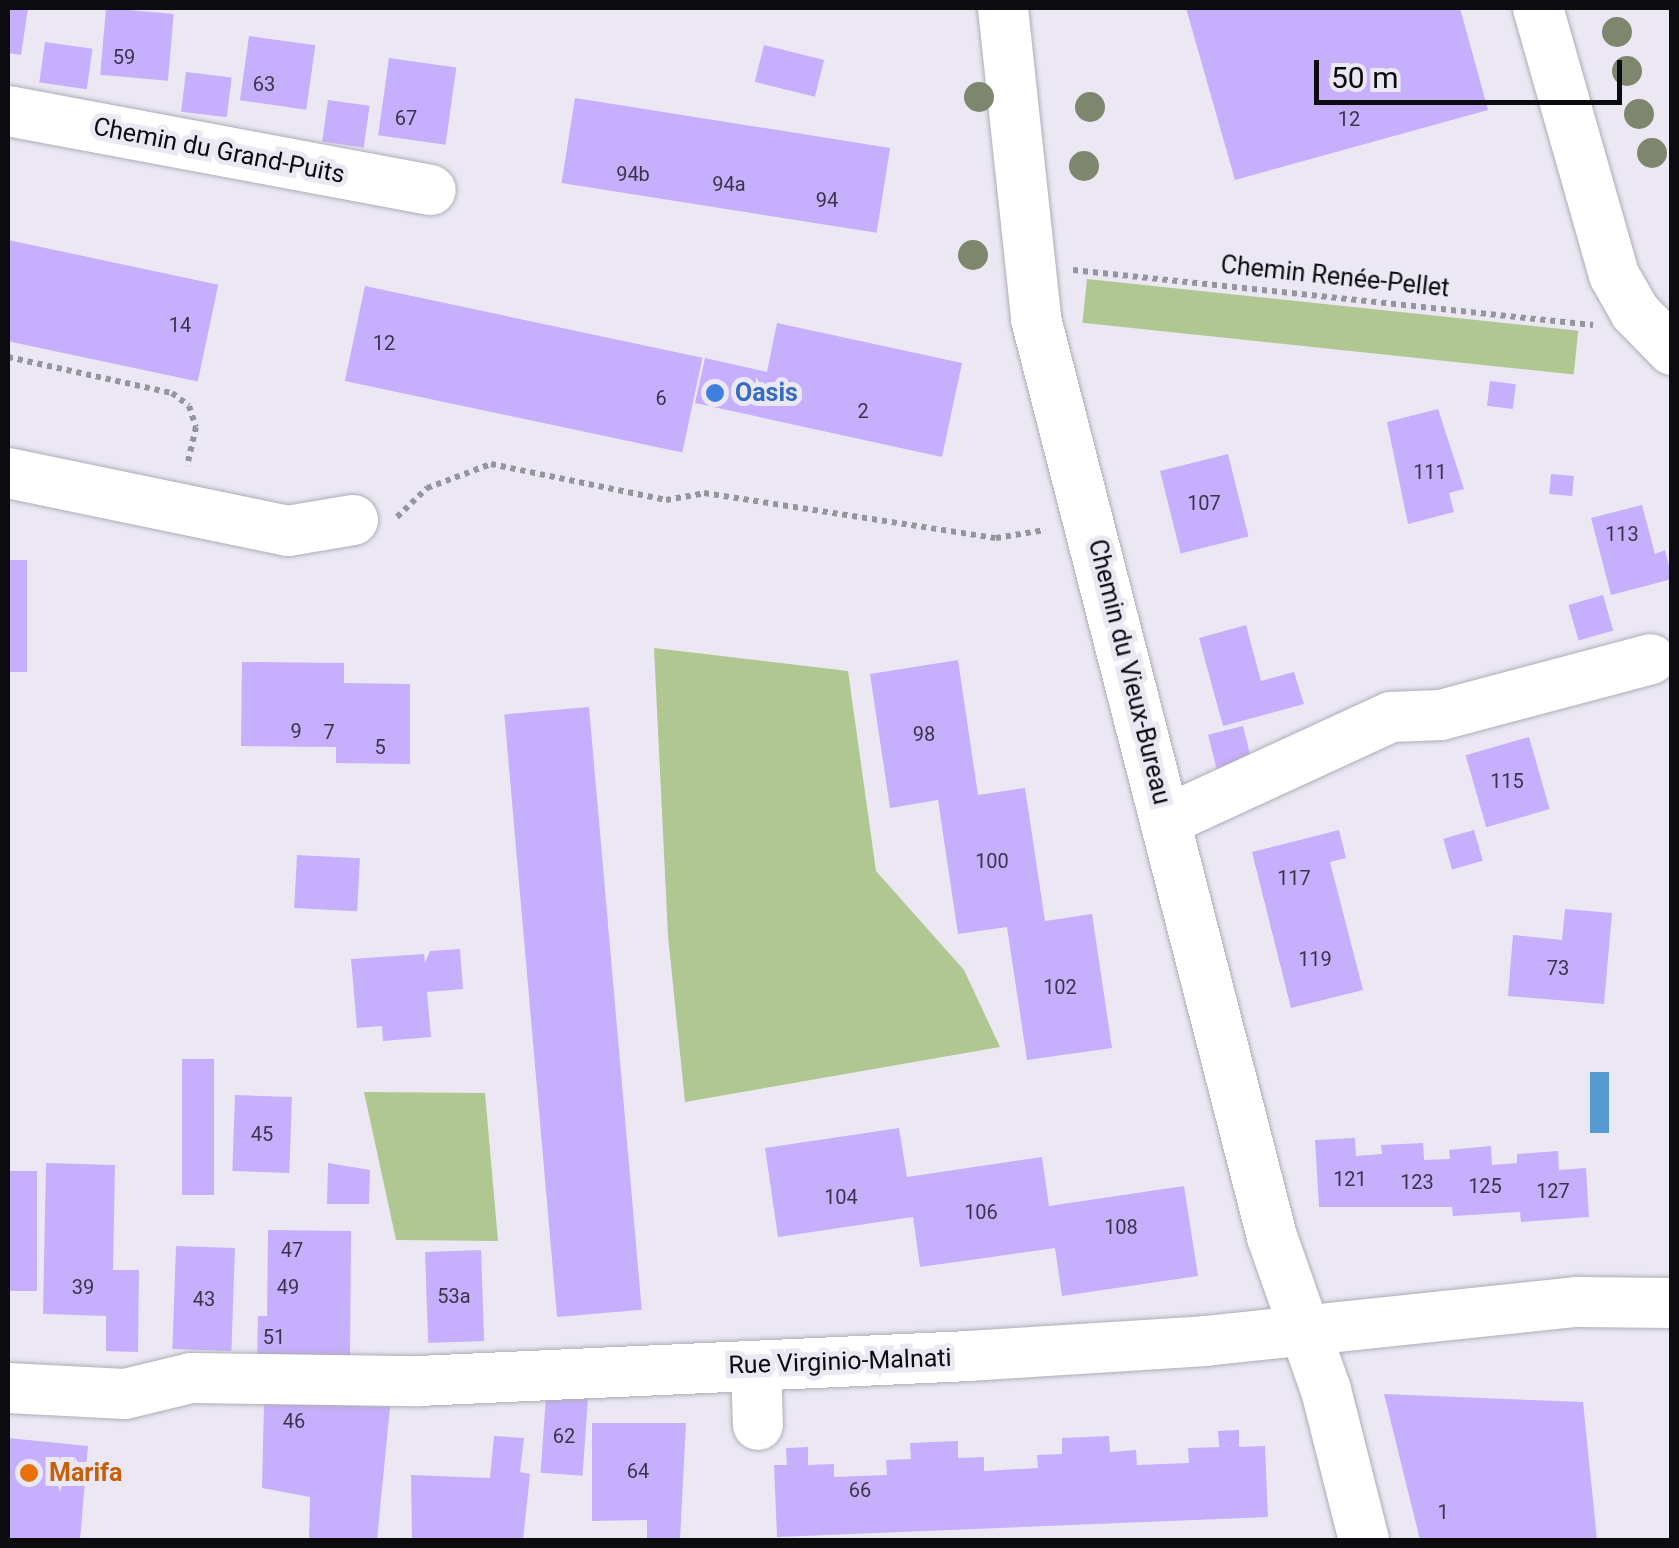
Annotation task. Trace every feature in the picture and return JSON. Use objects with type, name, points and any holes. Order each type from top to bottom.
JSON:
[{"type":"street","name":"Chemin du Vieux-Bureau","points":[[1003,8],[1036,320],[1302,1328],[1326,1390],[1364,1540]]},
{"type":"street","points":[[1538,8],[1614,275],[1635,312],[1672,350]]},
{"type":"street","name":"Chemin du Grand-Puits","points":[[8,111],[432,190]]},
{"type":"street","points":[[8,473],[288,532],[353,520]]},
{"type":"street","points":[[1167,820],[1391,717],[1441,715],[1651,660]]},
{"type":"street","name":"Rue Virginio-Malnati","points":[[8,1388],[125,1394],[191,1378],[419,1381],[756,1366],[1186,1342],[1576,1302],[1672,1303]]},
{"type":"street","points":[[756,1366],[758,1425]]},
{"type":"path","name":"Chemin Renée-Pellet","points":[[1061,268],[1604,326]]},
{"type":"path","points":[[8,357],[172,393],[190,406],[196,427],[178,506]]},
{"type":"path","points":[[353,520],[394,520],[427,488],[491,464],[666,500],[704,494],[996,538],[1056,528]]},
{"type":"green space","points":[[1087,279],[1578,331],[1574,374],[1082,323]]},
{"type":"green space","points":[[654,648],[848,671],[876,871],[964,970],[1000,1047],[685,1102],[668,936]]},
{"type":"green space","points":[[364,1092],[485,1093],[498,1241],[396,1240]]},
{"type":"water","points":[[1590,1072],[1609,1072],[1609,1133],[1590,1133]]},
{"type":"building","points":[[8,8],[28,8],[21,55],[8,53]]},
{"type":"building","points":[[106,8],[174,14],[168,81],[100,75]]},
{"type":"building","points":[[1186,8],[1460,8],[1488,110],[1235,180]]},
{"type":"building","points":[[249,36],[315,45],[306,110],[240,100]]},
{"type":"building","points":[[45,42],[93,49],[87,89],[39,83]]},
{"type":"building","points":[[764,45],[824,60],[815,97],[755,82]]},
{"type":"building","points":[[389,58],[456,67],[445,145],[378,135]]},
{"type":"building","points":[[186,72],[232,78],[227,117],[181,112]]},
{"type":"building","points":[[575,98],[890,148],[877,233],[562,183]]},
{"type":"building","points":[[328,100],[370,106],[364,147],[322,142]]},
{"type":"building","points":[[8,240],[218,285],[198,382],[8,341]]},
{"type":"building","points":[[365,286],[702,358],[682,453],[345,381]]},
{"type":"building","points":[[777,323],[962,363],[942,457],[695,403],[705,358],[767,372]]},
{"type":"building","points":[[1490,381],[1516,384],[1513,409],[1487,406]]},
{"type":"building","points":[[1438,409],[1464,489],[1449,493],[1454,512],[1408,524],[1387,422]]},
{"type":"building","points":[[1228,454],[1249,536],[1181,553],[1160,471]]},
{"type":"building","points":[[1551,474],[1574,476],[1572,496],[1549,494]]},
{"type":"building","points":[[1642,505],[1655,554],[1665,550],[1672,579],[1611,595],[1591,518]]},
{"type":"building","points":[[8,560],[27,560],[27,672],[8,672]]},
{"type":"building","points":[[1603,595],[1613,631],[1579,640],[1568,605]]},
{"type":"building","points":[[1246,625],[1261,681],[1294,672],[1304,704],[1223,726],[1199,638]]},
{"type":"building","points":[[958,660],[978,795],[1025,788],[1045,921],[1092,914],[1112,1048],[1027,1060],[1007,927],[958,934],[938,800],[890,808],[870,674]]},
{"type":"building","points":[[242,662],[344,663],[344,683],[410,684],[410,764],[336,763],[336,747],[241,746]]},
{"type":"building","points":[[589,707],[642,1310],[557,1317],[504,714]]},
{"type":"building","points":[[1243,726],[1252,761],[1217,770],[1208,735]]},
{"type":"building","points":[[1529,737],[1550,809],[1486,827],[1466,755]]},
{"type":"building","points":[[1339,830],[1346,858],[1330,862],[1363,990],[1291,1008],[1252,852]]},
{"type":"building","points":[[1474,830],[1483,861],[1452,870],[1443,839]]},
{"type":"building","points":[[297,855],[360,858],[357,911],[294,908]]},
{"type":"building","points":[[1565,909],[1612,913],[1604,1004],[1508,996],[1513,935],[1562,940]]},
{"type":"building","points":[[460,949],[463,989],[427,992],[431,1037],[383,1041],[382,1026],[357,1028],[351,959],[424,954],[425,963],[430,951]]},
{"type":"building","points":[[182,1059],[214,1059],[214,1195],[182,1195]]},
{"type":"building","points":[[235,1095],[292,1097],[289,1173],[232,1171]]},
{"type":"building","points":[[899,1128],[907,1177],[1042,1157],[1049,1206],[1184,1186],[1198,1276],[1062,1296],[1055,1248],[920,1267],[913,1217],[778,1237],[765,1148]]},
{"type":"building","points":[[1355,1138],[1356,1156],[1382,1154],[1381,1145],[1423,1143],[1424,1160],[1450,1159],[1449,1150],[1491,1146],[1492,1165],[1517,1163],[1517,1154],[1558,1151],[1559,1170],[1586,1168],[1589,1217],[1521,1222],[1520,1212],[1453,1216],[1452,1207],[1319,1207],[1315,1140]]},
{"type":"building","points":[[46,1163],[115,1165],[113,1270],[139,1270],[138,1352],[106,1351],[106,1316],[43,1314]]},
{"type":"building","points":[[328,1163],[370,1170],[369,1204],[327,1204]]},
{"type":"building","points":[[8,1171],[37,1171],[37,1291],[8,1291]]},
{"type":"building","points":[[268,1230],[351,1231],[350,1362],[257,1361],[258,1316],[267,1316]]},
{"type":"building","points":[[176,1246],[235,1248],[231,1351],[172,1349]]},
{"type":"building","points":[[481,1250],[484,1341],[428,1343],[425,1252]]},
{"type":"building","points":[[1384,1394],[1583,1402],[1597,1540],[1420,1540]]},
{"type":"building","points":[[546,1396],[588,1399],[583,1476],[541,1473]]},
{"type":"building","points":[[264,1403],[390,1407],[377,1540],[309,1540],[310,1497],[262,1488]]},
{"type":"building","points":[[592,1423],[686,1423],[680,1540],[647,1540],[647,1520],[592,1521]]},
{"type":"building","points":[[1239,1430],[1239,1447],[1265,1446],[1268,1517],[777,1537],[774,1465],[787,1465],[786,1448],[808,1447],[808,1465],[834,1464],[834,1477],[887,1475],[886,1460],[911,1459],[910,1443],[958,1441],[958,1458],[984,1457],[984,1471],[1038,1468],[1037,1455],[1062,1454],[1062,1438],[1109,1436],[1110,1452],[1136,1450],[1137,1465],[1189,1463],[1188,1448],[1219,1447],[1218,1431]]},
{"type":"building","points":[[494,1436],[524,1438],[520,1472],[530,1474],[523,1540],[412,1540],[411,1475],[490,1478]]},
{"type":"building","points":[[8,1438],[88,1446],[80,1540],[8,1540]]},
{"type":"place","name":"Oasis","points":[[715,393]]},
{"type":"place","name":"Marifa","points":[[29,1473]]}]
